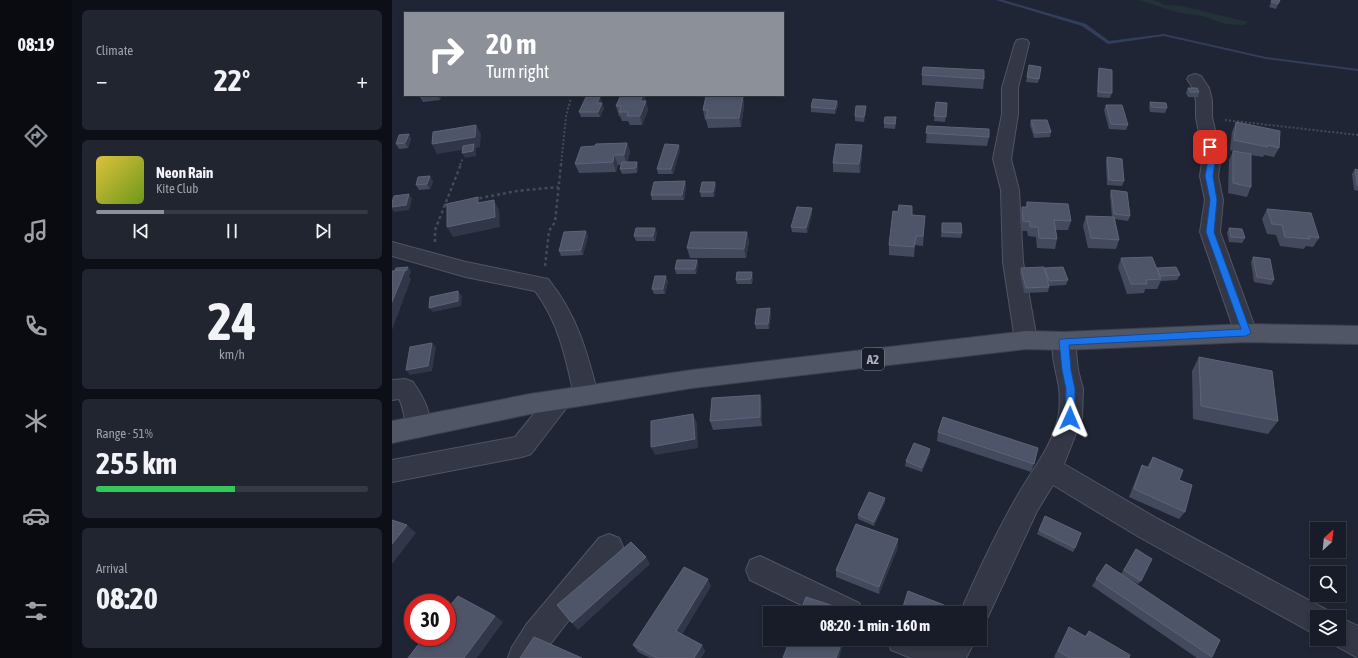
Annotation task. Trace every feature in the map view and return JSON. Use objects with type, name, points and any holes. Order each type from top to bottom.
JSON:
[{"type":"main road","name":"A2","points":[[392,432],[586,395],[692,379],[1026,340],[1064,341],[1246,333],[1358,335]]},
{"type":"street","points":[[1022,43],[1010,88],[1010,114],[1002,159],[1010,190],[1014,262],[1026,340]]},
{"type":"street","points":[[1196,79],[1201,88],[1204,101],[1204,117],[1212,155],[1209,176],[1214,200],[1210,232],[1246,333]]},
{"type":"street","points":[[392,249],[434,262],[500,278],[541,284],[555,302],[575,349],[586,395]]},
{"type":"street","points":[[978,606],[1025,509],[1050,469],[1070,418],[1071,389],[1066,370],[1064,341]]},
{"type":"street","points":[[392,390],[405,389],[415,405],[418,427]]},
{"type":"street","points":[[392,471],[522,446],[559,400]]},
{"type":"street","points":[[1050,469],[1192,553],[1310,616]]},
{"type":"street","points":[[523,658],[537,636],[609,546]]},
{"type":"street","points":[[760,570],[835,606]]},
{"type":"street","points":[[1346,636],[1358,643]]},
{"type":"street","points":[[919,646],[947,658],[956,646]]},
{"type":"path","points":[[541,284],[549,231],[555,222],[566,116],[571,98]]},
{"type":"path","points":[[1204,117],[1358,135]]},
{"type":"path","points":[[434,262],[435,230],[463,158]]},
{"type":"path","points":[[444,205],[517,191],[558,187]]},
{"type":"shaded area","points":[[1138,0],[1154,0],[1165,5],[1181,6],[1248,22],[1244,25],[1225,24],[1203,16],[1180,13]]},
{"type":"building","points":[[1272,0],[1280,0],[1278,4],[1271,2]]},
{"type":"building","points":[[1029,65],[1041,67],[1039,79],[1027,77]]},
{"type":"building","points":[[923,67],[984,70],[984,79],[922,75]]},
{"type":"building","points":[[1099,68],[1112,70],[1112,93],[1098,92]]},
{"type":"building","points":[[1188,88],[1197,88],[1199,92],[1190,92]]},
{"type":"building","points":[[621,96],[642,96],[640,101],[646,101],[640,116],[627,116],[628,112],[619,112],[621,106],[616,106]]},
{"type":"building","points":[[706,96],[743,96],[739,118],[706,118],[708,110],[703,110]]},
{"type":"building","points":[[586,97],[600,97],[597,103],[602,103],[598,112],[579,112]]},
{"type":"building","points":[[813,99],[837,101],[835,109],[811,107]]},
{"type":"building","points":[[936,102],[947,103],[946,117],[934,116]]},
{"type":"building","points":[[1150,102],[1166,103],[1167,108],[1152,107]]},
{"type":"building","points":[[1106,105],[1122,105],[1128,125],[1111,124]]},
{"type":"building","points":[[856,106],[866,106],[864,117],[855,116]]},
{"type":"building","points":[[885,117],[896,117],[895,124],[884,123]]},
{"type":"building","points":[[1031,120],[1047,120],[1051,132],[1035,133]]},
{"type":"building","points":[[1236,122],[1280,131],[1279,148],[1234,140]]},
{"type":"building","points":[[476,125],[475,137],[432,144],[433,132]]},
{"type":"building","points":[[927,126],[989,129],[989,137],[926,133]]},
{"type":"building","points":[[409,134],[405,143],[396,144],[399,135]]},
{"type":"building","points":[[627,143],[624,155],[614,155],[613,162],[575,164],[581,147],[595,146],[596,144]]},
{"type":"building","points":[[474,144],[473,151],[462,153],[463,146]]},
{"type":"building","points":[[665,144],[679,145],[671,169],[657,169]]},
{"type":"building","points":[[836,144],[862,145],[859,164],[833,163]]},
{"type":"building","points":[[1233,151],[1251,154],[1251,187],[1233,183]]},
{"type":"building","points":[[1107,157],[1122,159],[1124,181],[1109,180]]},
{"type":"building","points":[[622,162],[637,162],[636,168],[620,169]]},
{"type":"building","points":[[1355,169],[1358,170],[1358,186],[1357,185]]},
{"type":"building","points":[[430,176],[427,184],[416,185],[418,177]]},
{"type":"building","points":[[685,181],[682,195],[651,195],[654,182]]},
{"type":"building","points":[[702,182],[715,182],[713,192],[700,192]]},
{"type":"building","points":[[1111,190],[1127,192],[1130,216],[1114,214]]},
{"type":"building","points":[[409,194],[406,205],[392,207],[394,196]]},
{"type":"building","points":[[478,197],[478,203],[494,200],[495,217],[447,227],[447,204]]},
{"type":"building","points":[[1027,202],[1068,204],[1071,221],[1054,220],[1057,239],[1039,238],[1038,227],[1030,227],[1030,222],[1023,221],[1022,207],[1027,207]]},
{"type":"building","points":[[899,205],[912,206],[912,215],[925,216],[923,236],[916,236],[914,247],[889,245],[893,211],[898,212]]},
{"type":"building","points":[[797,207],[812,208],[806,228],[791,227]]},
{"type":"building","points":[[1267,209],[1311,213],[1319,238],[1309,236],[1310,239],[1285,237],[1282,225],[1272,224]]},
{"type":"building","points":[[1086,216],[1114,217],[1119,240],[1091,238]]},
{"type":"building","points":[[942,223],[961,223],[962,233],[942,232]]},
{"type":"building","points":[[636,228],[655,228],[653,236],[634,236]]},
{"type":"building","points":[[1229,228],[1242,229],[1245,238],[1231,237]]},
{"type":"building","points":[[586,231],[581,250],[559,251],[564,232]]},
{"type":"building","points":[[691,232],[747,232],[744,249],[687,248]]},
{"type":"building","points":[[1152,257],[1161,279],[1146,280],[1147,284],[1131,284],[1121,258]]},
{"type":"building","points":[[1253,257],[1270,259],[1274,280],[1257,277]]},
{"type":"building","points":[[677,260],[697,260],[695,269],[675,269]]},
{"type":"building","points":[[408,267],[406,271],[395,270],[396,268]]},
{"type":"building","points":[[1044,267],[1049,287],[1026,288],[1021,268]]},
{"type":"building","points":[[1063,267],[1068,280],[1049,281],[1045,268]]},
{"type":"building","points":[[1176,267],[1180,275],[1160,276],[1157,268]]},
{"type":"building","points":[[405,270],[392,302],[392,271]]},
{"type":"building","points":[[737,272],[752,272],[751,279],[736,280]]},
{"type":"building","points":[[655,276],[666,276],[663,289],[652,289]]},
{"type":"building","points":[[458,291],[458,301],[429,308],[430,297]]},
{"type":"building","points":[[770,308],[768,324],[755,324],[757,309]]},
{"type":"building","points":[[432,343],[428,366],[406,370],[410,347]]},
{"type":"building","points":[[1199,357],[1272,371],[1278,421],[1201,406]]},
{"type":"building","points":[[760,395],[760,417],[710,421],[712,398]]},
{"type":"building","points":[[693,414],[695,439],[651,447],[651,421]]},
{"type":"building","points":[[943,417],[1038,448],[1034,464],[938,432]]},
{"type":"building","points":[[914,443],[930,449],[922,468],[906,461]]},
{"type":"building","points":[[1153,457],[1183,470],[1179,480],[1192,485],[1185,512],[1134,489],[1142,465],[1149,468]]},
{"type":"building","points":[[869,492],[885,498],[874,522],[858,515]]},
{"type":"building","points":[[1045,516],[1081,533],[1075,548],[1039,530]]},
{"type":"building","points":[[392,520],[407,525],[392,544]]},
{"type":"building","points":[[856,524],[898,539],[879,587],[836,570]]},
{"type":"building","points":[[631,542],[646,557],[572,623],[557,605]]},
{"type":"building","points":[[1136,549],[1152,559],[1141,581],[1124,570]]},
{"type":"building","points":[[1106,564],[1220,640],[1212,657],[1096,579]]},
{"type":"building","points":[[684,567],[708,579],[676,631],[702,645],[694,658],[657,658],[633,645]]},
{"type":"building","points":[[908,591],[944,605],[944,606],[903,606]]},
{"type":"building","points":[[458,596],[495,616],[464,658],[408,658],[417,646],[456,646],[456,598]]},
{"type":"building","points":[[806,597],[834,606],[803,606]]},
{"type":"building","points":[[1069,627],[1086,637],[1089,631],[1130,655],[1129,658],[1070,658],[1058,651]]},
{"type":"building","points":[[534,637],[582,658],[520,658]]},
{"type":"building","points":[[787,646],[840,646],[836,658],[783,658]]},
{"type":"waterway","points":[[998,0],[1084,25],[1108,43],[1164,35],[1266,58],[1358,70]]},
{"type":"route","points":[[1070,418],[1071,389],[1066,370],[1064,341],[1246,333],[1210,232],[1214,200],[1209,176],[1212,155],[1210,147]]}]
